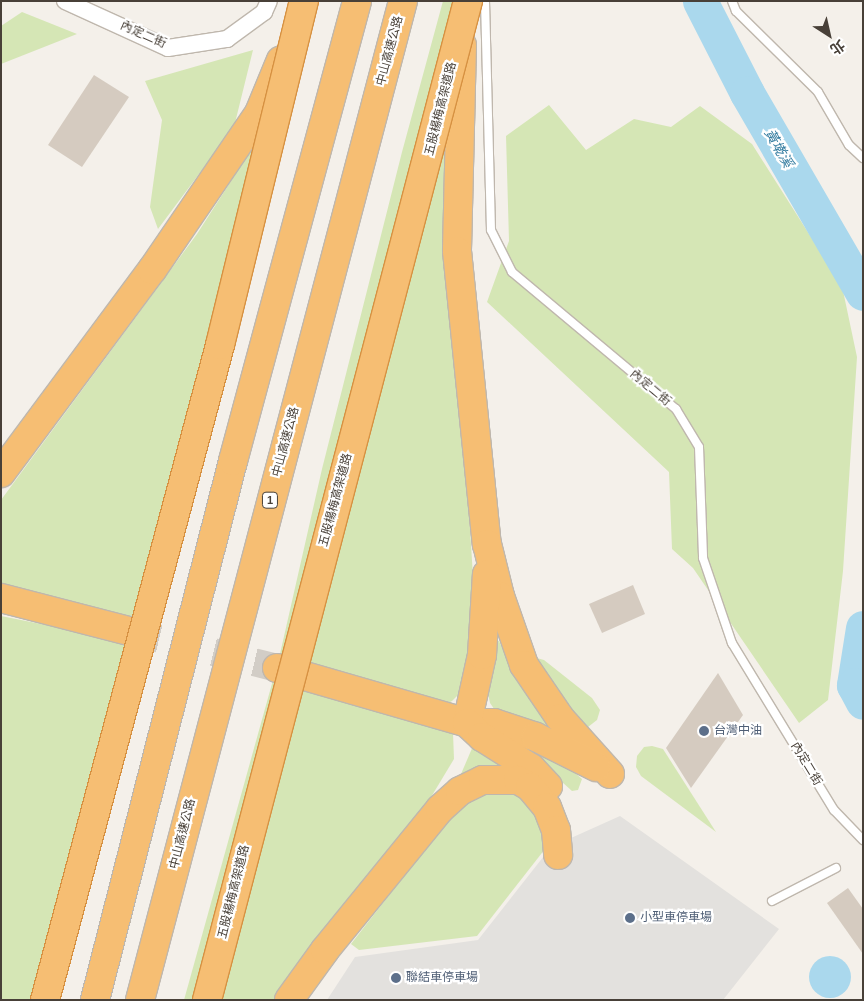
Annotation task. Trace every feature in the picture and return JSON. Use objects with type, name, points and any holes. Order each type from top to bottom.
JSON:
[{"type":"highway","points":[[1,473],[152,270],[259,114],[305,1]]},
{"type":"highway","points":[[45,1000],[220,345],[305,1]]},
{"type":"highway","points":[[95,1000],[233,461],[357,1]]},
{"type":"highway","name":"中山高速公路","points":[[140,1000],[403,1]]},
{"type":"highway","points":[[277,668],[467,723],[494,723],[536,737],[610,774],[560,718],[524,665],[500,596],[488,544],[457,251],[463,1]]},
{"type":"highway","name":"五股楊梅高架道路","points":[[207,1000],[468,1]]},
{"type":"highway","points":[[467,723],[482,655],[488,544]]},
{"type":"highway","points":[[1,598],[132,632]]},
{"type":"highway","points":[[289,1000],[325,950],[440,808],[460,791],[483,780],[518,780],[530,787],[547,808],[556,830],[558,855],[563,821],[558,796],[531,768],[482,737],[467,723]]},
{"type":"street","name":"內定二街","points":[[66,1],[168,48],[227,39],[264,12],[269,1]]},
{"type":"lane","name":"內定二街","points":[[485,1],[490,230],[512,272],[676,410],[699,447],[703,558],[732,643],[834,810],[863,840]]},
{"type":"lane","points":[[732,1],[736,12],[818,92],[849,145],[863,158]]},
{"type":"lane","points":[[772,901],[836,868]]},
{"type":"green space","points":[[443,1],[455,1],[466,465],[476,624],[468,685],[452,701],[444,705],[280,654],[322,469],[402,152]]},
{"type":"green space","points":[[22,12],[77,34],[1,64],[1,26]]},
{"type":"green space","points":[[253,50],[234,127],[158,229],[150,207],[162,120],[145,81]]},
{"type":"green space","points":[[549,105],[586,150],[634,119],[671,127],[700,106],[752,144],[842,286],[857,357],[843,571],[828,700],[799,723],[693,568],[672,549],[669,472],[487,302],[509,241],[506,136]]},
{"type":"green space","points":[[260,136],[137,620],[1,591],[1,500],[197,234]]},
{"type":"green space","points":[[1,616],[131,642],[38,1000],[1,1000]]},
{"type":"green space","points":[[492,640],[499,641],[517,680],[550,726],[547,731],[497,713],[490,703],[487,688]]},
{"type":"green space","points":[[533,657],[544,660],[592,698],[600,710],[597,720],[588,727],[578,725]]},
{"type":"green space","points":[[273,680],[453,733],[454,759],[419,817],[279,1000],[184,1000]]},
{"type":"green space","points":[[510,735],[567,766],[582,779],[578,790],[572,791]]},
{"type":"green space","points":[[473,746],[518,765],[466,776],[461,774]]},
{"type":"green space","points":[[652,746],[663,749],[716,832],[641,776],[636,767],[637,756],[644,747]]},
{"type":"green space","points":[[495,788],[515,792],[531,805],[543,827],[545,849],[477,936],[359,950],[351,944],[450,817],[473,797]]},
{"type":"shaded area","name":"小型車停車場","points":[[620,816],[779,929],[723,1000],[327,1000],[355,957],[478,940],[551,847]]},
{"type":"water","points":[[834,956],[842,959],[848,965],[851,977],[848,989],[842,995],[826,998],[818,995],[812,989],[809,973],[812,965],[818,959]]},
{"type":"building","points":[[94,75],[129,97],[82,167],[48,145]]},
{"type":"building","points":[[633,585],[645,614],[602,633],[589,604]]},
{"type":"building","name":"台灣中油","points":[[718,673],[743,715],[691,788],[666,748]]},
{"type":"building","points":[[848,888],[863,909],[863,954],[827,903]]},
{"type":"waterway","name":"黃墘溪","points":[[700,1],[747,93],[863,293]]},
{"type":"waterway","name":"黃墘溪","points":[[863,628],[854,685],[863,702]]},
{"type":"tunnel","points":[[132,632],[277,668]]},
{"type":"place","name":"台灣中油","points":[[704,731]]},
{"type":"place","name":"小型車停車場","points":[[630,918]]},
{"type":"place","name":"聯結車停車場","points":[[396,978]]}]
